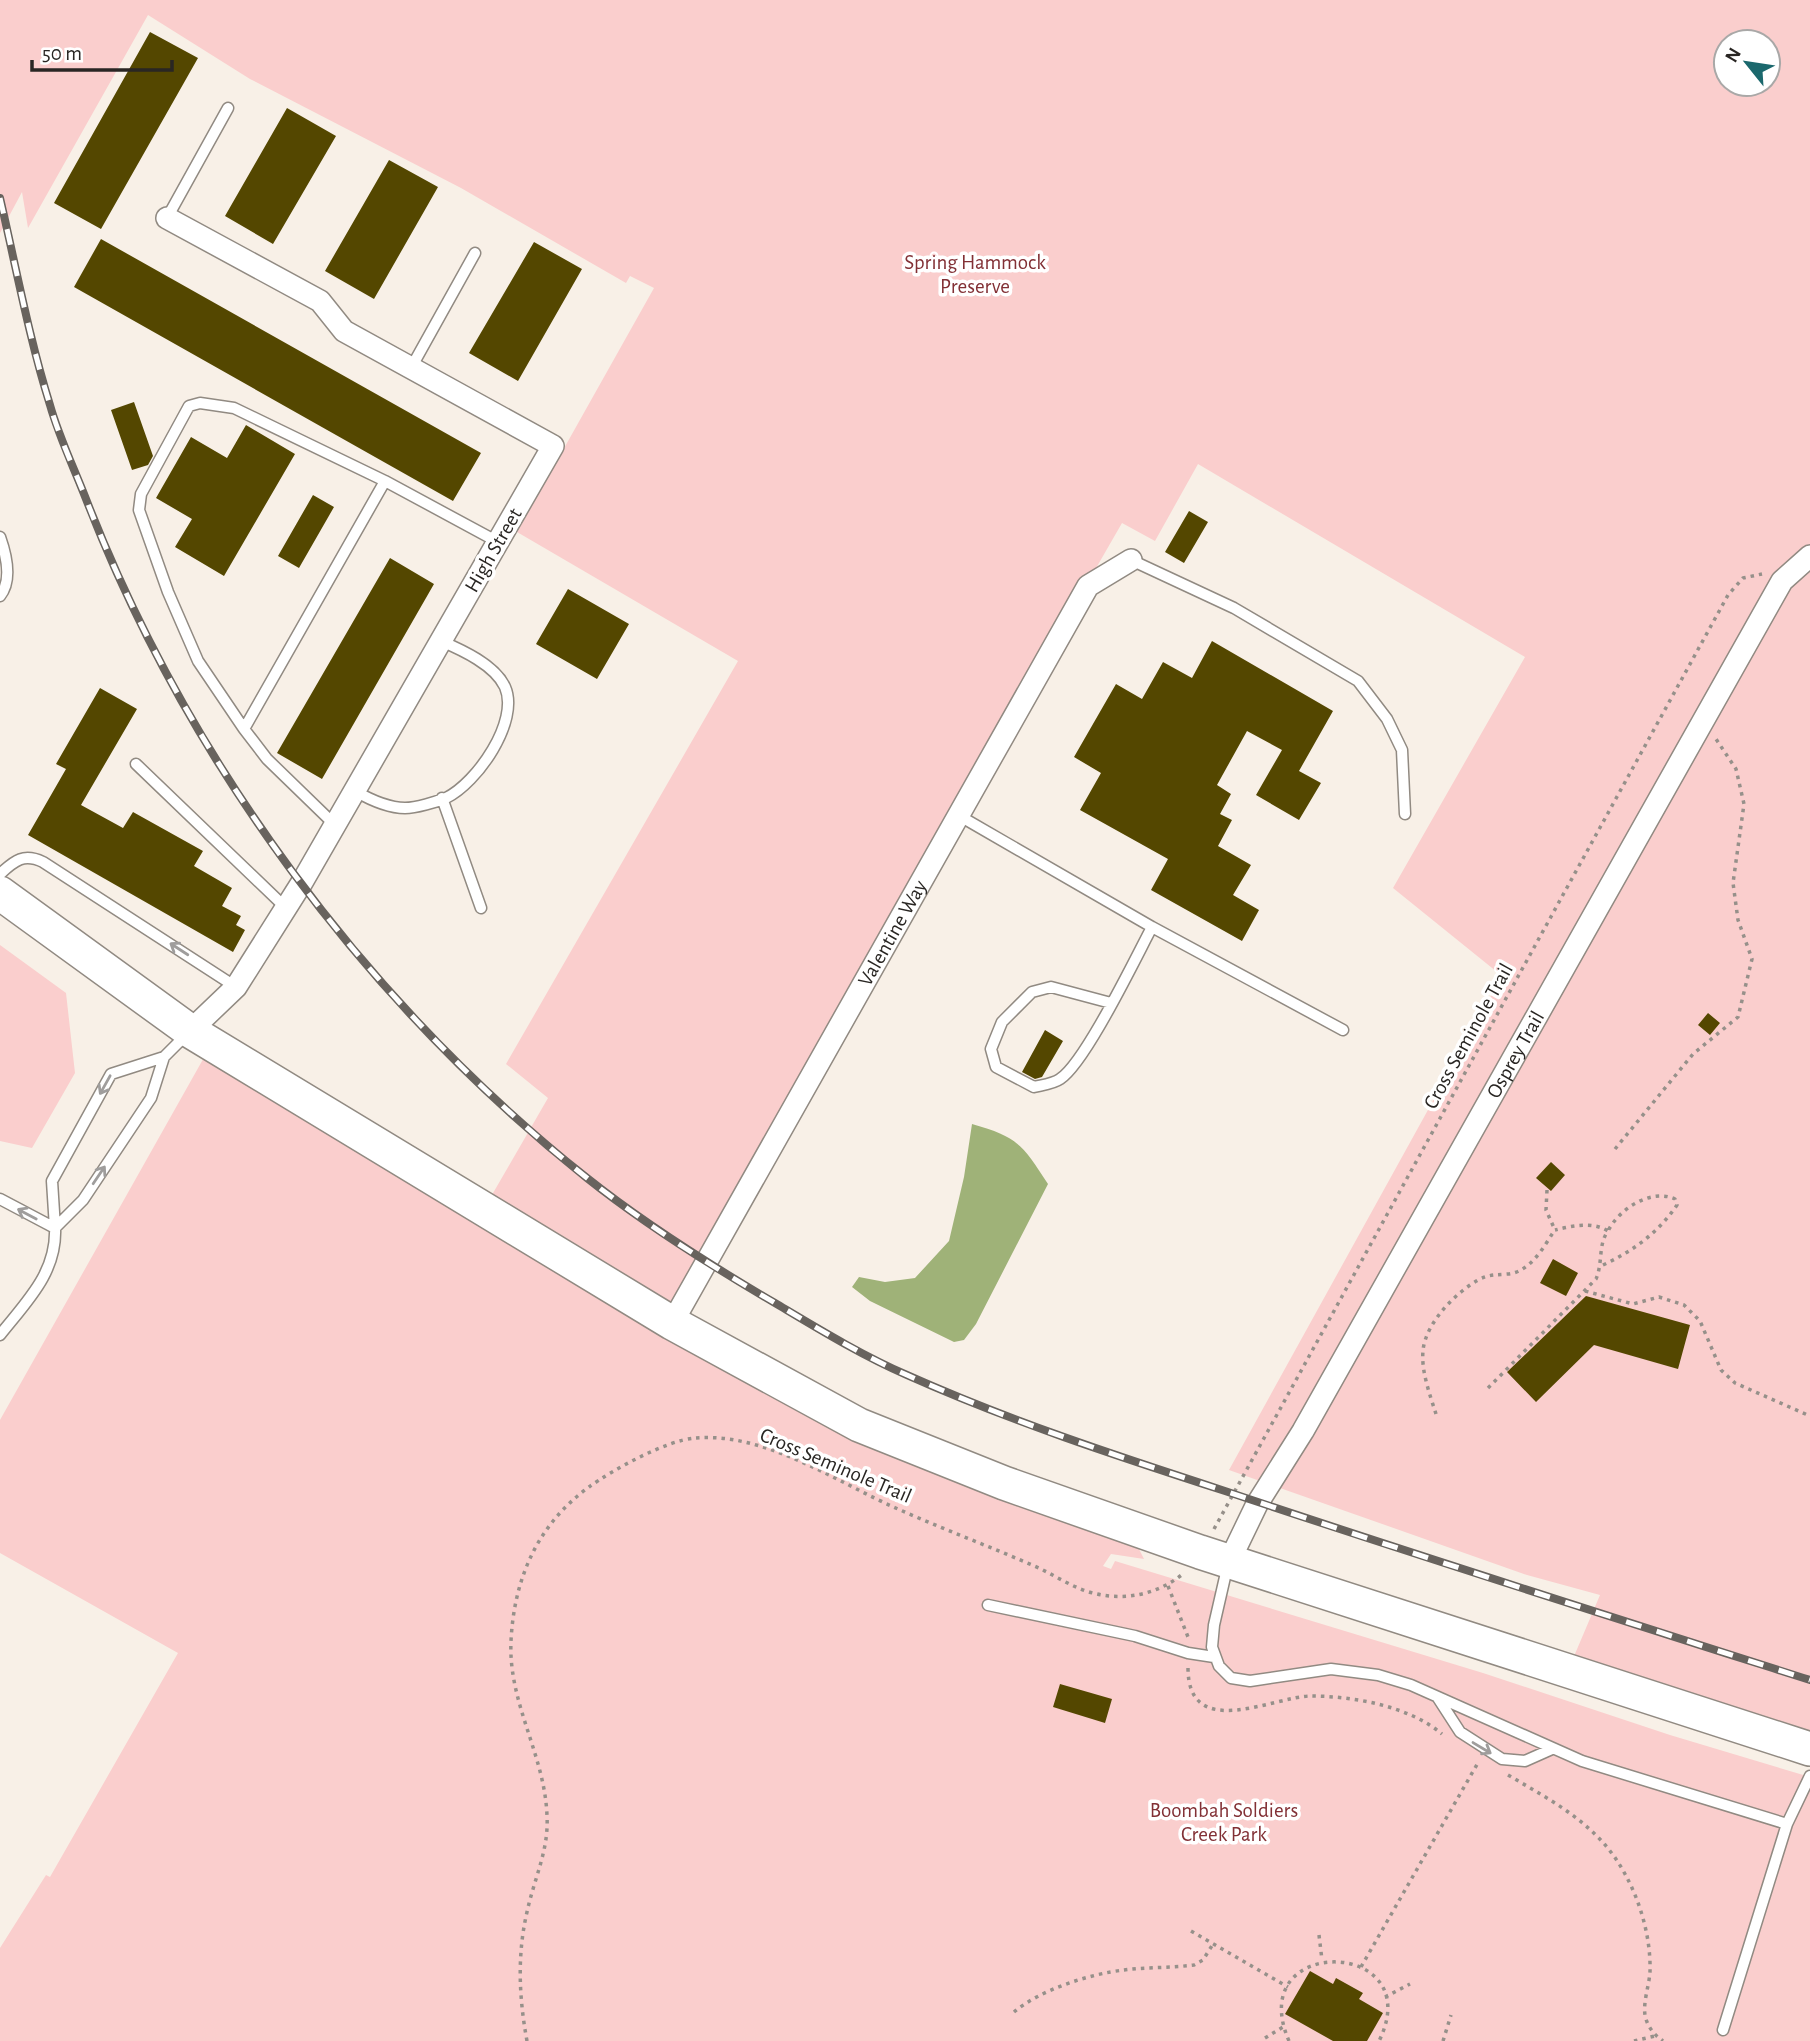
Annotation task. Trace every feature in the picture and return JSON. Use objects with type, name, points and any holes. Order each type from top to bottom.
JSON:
[{"type":"main road","points":[[0,893],[190,1031],[672,1323],[869,1429],[1004,1483],[1220,1549],[1810,1749]]},
{"type":"street","name":"High Street","points":[[167,218],[320,302],[344,331],[553,446],[286,908],[236,987],[190,1031]]},
{"type":"street","name":"Osprey Trail","points":[[1220,1549],[1257,1504],[1303,1431],[1782,581],[1810,556]]},
{"type":"street","name":"Valentine Way","points":[[672,1323],[1088,586],[1131,560]]},
{"type":"lane","points":[[167,218],[228,108]]},
{"type":"lane","points":[[411,368],[475,253]]},
{"type":"lane","points":[[335,825],[267,759],[198,661],[168,592],[139,510],[141,494],[189,406],[200,403],[234,408],[385,481],[498,542]]},
{"type":"lane","points":[[244,729],[385,481]]},
{"type":"lane","points":[[0,537],[8,559],[4,591],[0,596]]},
{"type":"lane","points":[[1131,560],[1234,608],[1358,681],[1387,719],[1402,750],[1405,814]]},
{"type":"lane","points":[[355,791],[373,801],[405,808],[442,799],[478,770],[502,734],[509,701],[504,684],[490,670],[441,641]]},
{"type":"lane","points":[[136,764],[286,908]]},
{"type":"lane","points":[[442,799],[481,908]]},
{"type":"lane","points":[[958,815],[1152,927],[1343,1030]]},
{"type":"lane","points":[[0,874],[16,859],[32,857],[43,862],[236,987]]},
{"type":"lane","points":[[1111,1003],[1051,987],[1032,992],[1002,1022],[991,1049],[996,1066],[1034,1087],[1059,1080],[1075,1066],[1111,1003],[1152,927]]},
{"type":"lane","points":[[0,1335],[41,1285],[55,1249],[51,1181],[111,1074],[164,1057],[190,1031]]},
{"type":"lane","points":[[55,1228],[83,1200],[151,1098],[164,1057]]},
{"type":"lane","points":[[0,1199],[55,1228]]},
{"type":"lane","points":[[1220,1549],[1214,1657],[1224,1672],[1240,1681],[1306,1670],[1343,1669],[1400,1681],[1552,1749],[1788,1823]]},
{"type":"lane","points":[[988,1605],[1135,1636],[1188,1653],[1214,1657]]},
{"type":"lane","points":[[1438,1698],[1460,1732],[1502,1759],[1525,1762],[1552,1749]]},
{"type":"lane","points":[[1723,2030],[1788,1823],[1810,1776]]},
{"type":"path","name":"Cross Seminole Trail","points":[[1220,1549],[1728,594],[1743,578],[1763,574],[1771,576]]},
{"type":"path","points":[[1615,1149],[1693,1054],[1738,1017],[1752,959],[1738,920],[1733,883],[1744,804],[1736,769],[1713,734],[1706,714]]},
{"type":"path","points":[[1547,1190],[1546,1210],[1555,1230]]},
{"type":"path","points":[[1488,1388],[1596,1279],[1603,1265],[1603,1238],[1614,1219],[1650,1195],[1666,1195],[1675,1199],[1677,1205],[1664,1223],[1632,1251],[1603,1265]]},
{"type":"path","points":[[1436,1414],[1428,1388],[1423,1351],[1430,1328],[1451,1303],[1476,1281],[1496,1273],[1510,1274],[1525,1267],[1540,1253],[1555,1230],[1575,1225],[1601,1227],[1608,1231]]},
{"type":"path","points":[[1585,1292],[1633,1304],[1659,1297],[1684,1305],[1700,1321],[1721,1370],[1735,1383],[1810,1416]]},
{"type":"path","name":"Cross Seminole Trail","points":[[527,2041],[520,2002],[520,1964],[526,1913],[547,1842],[547,1813],[541,1776],[513,1688],[510,1642],[514,1614],[528,1561],[547,1526],[564,1505],[597,1480],[669,1446],[693,1438],[722,1438],[757,1446],[796,1461],[1080,1589],[1099,1595],[1126,1596],[1168,1586],[1186,1571]]},
{"type":"path","points":[[1168,1586],[1188,1639]]},
{"type":"path","points":[[1188,1668],[1188,1678],[1196,1695],[1220,1711],[1254,1709],[1310,1696],[1351,1699],[1412,1716],[1437,1730],[1449,1741]]},
{"type":"path","points":[[1361,1966],[1480,1759],[1491,1765]]},
{"type":"path","points":[[1502,1772],[1575,1814],[1605,1844],[1620,1865],[1636,1896],[1645,1928],[1650,1970],[1645,2011],[1648,2024],[1655,2036],[1662,2041]]},
{"type":"path","points":[[1191,1931],[1288,1987]]},
{"type":"path","points":[[1319,1935],[1322,1961]]},
{"type":"path","points":[[1014,2012],[1028,2002],[1076,1982],[1118,1970],[1194,1965],[1203,1960],[1213,1944]]},
{"type":"path","points":[[1289,2041],[1283,2027],[1283,2000],[1288,1987],[1297,1975],[1322,1961],[1348,1961],[1361,1966],[1371,1975],[1385,1997],[1388,2012],[1380,2041]]},
{"type":"path","points":[[1385,1997],[1410,1984]]},
{"type":"path","points":[[1443,2041],[1451,2015]]},
{"type":"path","points":[[1265,2038],[1283,2027]]},
{"type":"path","points":[[1634,2041],[1655,2036]]},
{"type":"green space","name":"Spring Hammock Preserve","points":[[0,0],[1810,0],[1810,1739],[1572,1661],[1600,1595],[1527,1575],[1229,1470],[1502,976],[1393,888],[1525,657],[1198,464],[1155,541],[1122,523],[946,829],[676,1315],[489,1200],[548,1098],[506,1064],[738,661],[517,532],[654,288],[630,276],[626,283],[461,188],[250,79],[148,15],[28,228],[22,192],[0,233]]},
{"type":"green space","points":[[0,945],[66,993],[75,1073],[32,1148],[0,1141]]},
{"type":"green space","name":"Boombah Soldiers Creek Park","points":[[206,1054],[668,1332],[1134,1539],[1144,1559],[1111,1554],[1103,1566],[1111,1569],[1115,1561],[1483,1673],[1670,1735],[1810,1777],[1810,2041],[0,2041],[0,1948],[46,1875],[50,1877],[178,1653],[0,1553],[0,1420]]},
{"type":"shaded area","points":[[972,1124],[1000,1134],[1018,1145],[1048,1184],[976,1324],[964,1340],[954,1342],[870,1301],[852,1287],[859,1277],[885,1282],[915,1278],[949,1241],[964,1177]]},
{"type":"building","points":[[150,32],[198,58],[101,229],[54,203]]},
{"type":"building","points":[[287,108],[336,136],[273,244],[225,216]]},
{"type":"building","points":[[389,160],[438,187],[374,299],[325,271]]},
{"type":"building","points":[[101,239],[481,453],[453,501],[74,287]]},
{"type":"building","points":[[534,242],[582,269],[518,381],[469,353]]},
{"type":"building","points":[[134,402],[153,456],[148,465],[132,470],[111,410]]},
{"type":"building","points":[[246,425],[295,454],[224,576],[175,547],[192,519],[156,498],[191,437],[227,458]]},
{"type":"building","points":[[313,495],[334,507],[299,568],[278,556]]},
{"type":"building","points":[[1189,511],[1208,522],[1184,563],[1165,552]]},
{"type":"building","points":[[390,558],[434,584],[322,779],[277,753]]},
{"type":"building","points":[[568,589],[629,624],[597,679],[536,644]]},
{"type":"building","points":[[1212,641],[1333,711],[1299,771],[1321,783],[1299,820],[1256,795],[1282,750],[1247,731],[1217,785],[1231,794],[1220,814],[1232,820],[1218,846],[1251,865],[1233,895],[1259,910],[1242,941],[1151,890],[1168,859],[1080,810],[1101,773],[1074,757],[1116,684],[1142,699],[1163,662],[1192,678]]},
{"type":"building","points":[[100,688],[137,709],[81,805],[123,828],[133,812],[203,851],[194,866],[232,888],[222,906],[241,916],[236,925],[245,930],[233,952],[28,835],[66,769],[56,764]]},
{"type":"building","points":[[1708,1013],[1720,1023],[1710,1035],[1698,1025]]},
{"type":"building","points":[[1045,1030],[1063,1041],[1042,1077],[1035,1079],[1022,1072]]},
{"type":"building","points":[[1551,1162],[1565,1175],[1551,1191],[1536,1178]]},
{"type":"building","points":[[1553,1259],[1578,1273],[1566,1296],[1540,1283]]},
{"type":"building","points":[[1586,1296],[1690,1325],[1678,1369],[1594,1345],[1536,1402],[1507,1372]]},
{"type":"building","points":[[1060,1684],[1112,1699],[1105,1723],[1053,1707]]},
{"type":"building","points":[[1310,1971],[1333,1984],[1336,1978],[1363,1993],[1359,1999],[1383,2013],[1367,2041],[1333,2041],[1285,2014]]},
{"type":"railway","points":[[0,198],[36,354],[62,441],[128,596],[176,691],[231,783],[292,871],[358,955],[430,1035],[506,1109],[587,1178],[655,1228],[751,1289],[856,1350],[946,1392],[1024,1423],[1144,1465],[1810,1680]]}]
